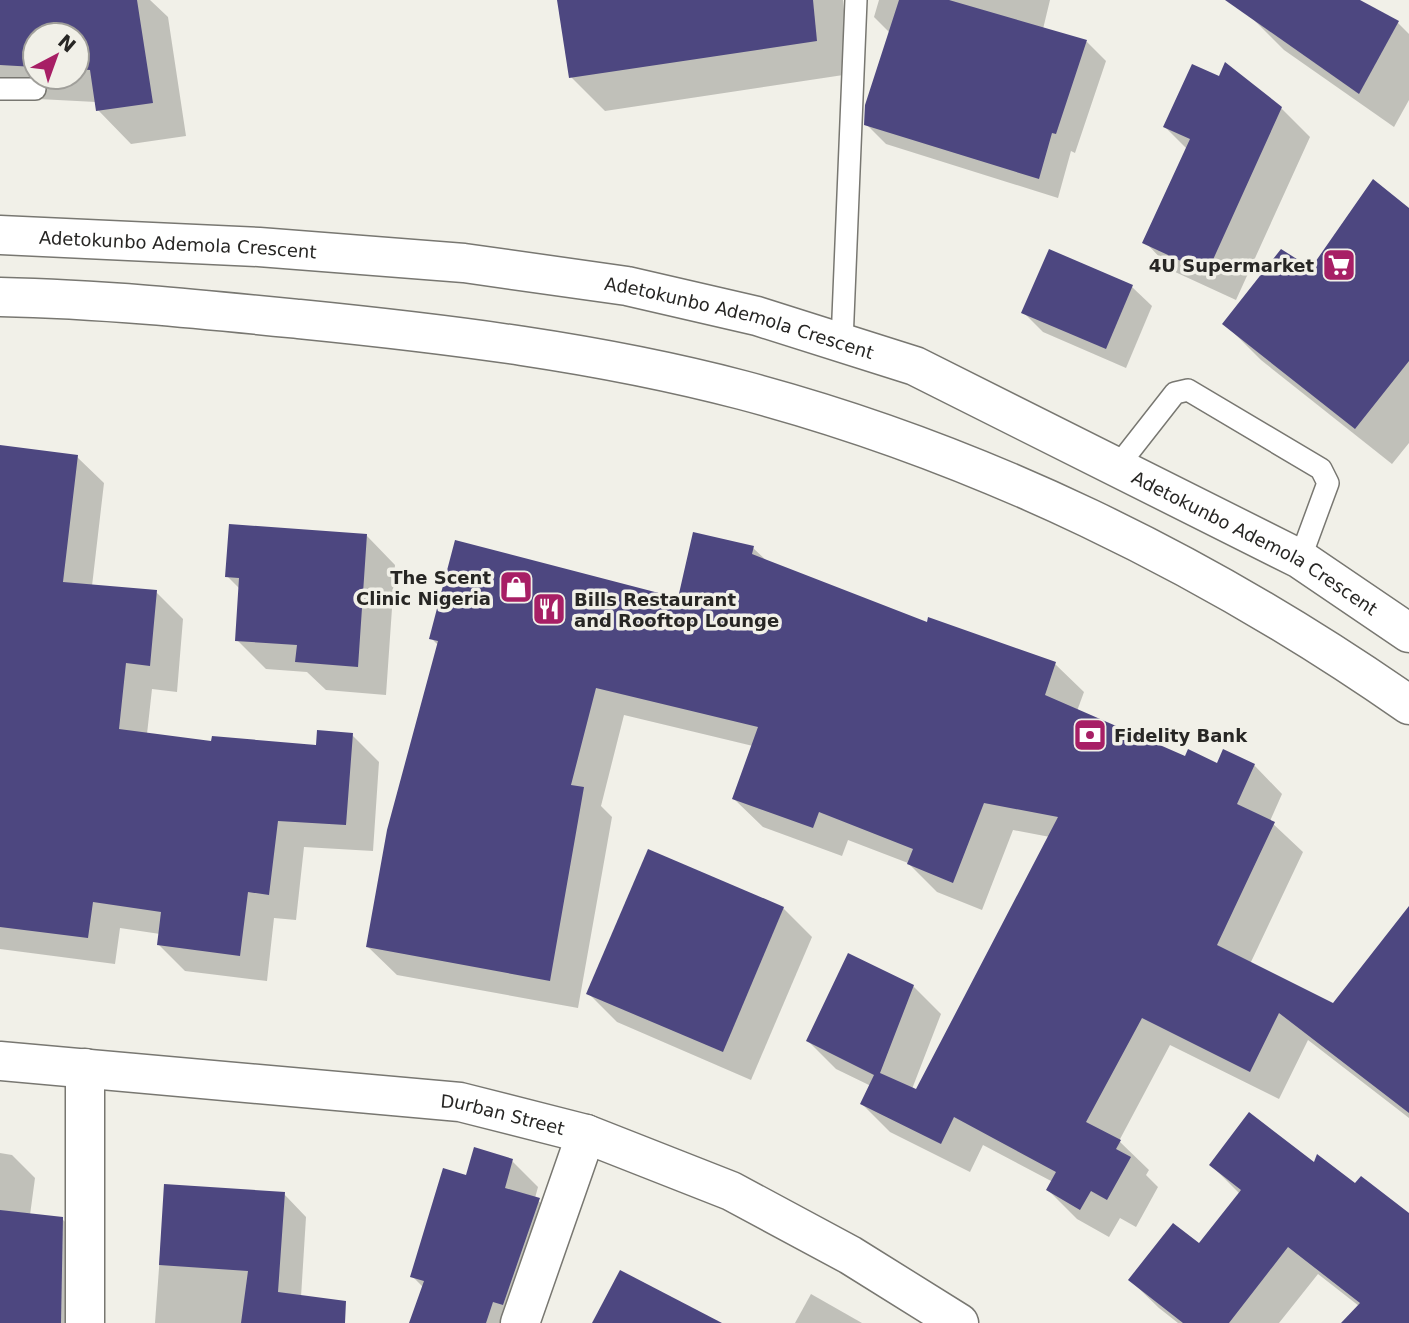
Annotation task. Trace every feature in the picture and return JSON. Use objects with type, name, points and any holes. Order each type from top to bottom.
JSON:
[{"type":"main road","name":"Adetokunbo Ademola Crescent","points":[[0,235],[259,247],[464,263],[627,286],[757,316],[915,366],[1300,559],[1409,633]]},
{"type":"main road","points":[[0,297],[69,299],[444,334],[615,361],[742,390],[880,432],[1029,491],[1182,564],[1324,646],[1409,705]]},
{"type":"main road","name":"Durban Street","points":[[0,1061],[460,1102],[586,1134],[731,1192],[850,1255],[959,1323]]},
{"type":"main road","points":[[85,1068],[85,1323]]},
{"type":"main road","points":[[520,1323],[586,1134]]},
{"type":"lane","points":[[842,342],[856,0]]},
{"type":"lane","points":[[0,89],[21,89]]},
{"type":"lane","points":[[1117,467],[1175,393],[1188,390],[1321,469],[1328,483],[1300,559]]},
{"type":"building","points":[[0,0],[137,0],[153,103],[96,111],[91,77],[91,21],[21,21],[21,66],[0,65]]},
{"type":"building","points":[[557,0],[813,0],[817,41],[569,78]]},
{"type":"building","points":[[899,0],[949,0],[1087,40],[1056,134],[1052,133],[1039,179],[864,125],[865,105]]},
{"type":"building","points":[[1225,0],[1360,0],[1399,21],[1359,94]]},
{"type":"building","points":[[1225,62],[1282,107],[1207,273],[1142,243],[1190,139],[1163,127],[1192,64],[1219,76]]},
{"type":"building","name":"4U Supermarket","points":[[1373,179],[1409,208],[1409,361],[1355,429],[1222,324],[1281,249],[1311,268]]},
{"type":"building","points":[[1049,249],[1133,285],[1106,349],[1021,313]]},
{"type":"building","points":[[0,445],[78,455],[63,582],[157,590],[150,666],[126,663],[119,729],[211,741],[212,736],[316,745],[317,730],[353,733],[346,825],[278,821],[269,895],[248,892],[240,956],[157,945],[161,912],[93,902],[88,938],[0,927]]},
{"type":"building","points":[[229,524],[367,534],[358,667],[295,662],[297,645],[235,641],[239,578],[225,577]]},
{"type":"building","points":[[693,532],[754,546],[752,554],[927,622],[928,617],[1056,662],[1045,695],[1185,756],[1188,749],[1217,763],[1223,749],[1255,764],[1237,804],[1275,822],[1217,945],[1333,1003],[1409,906],[1409,1113],[1279,1013],[1250,1072],[1142,1018],[1086,1122],[1121,1140],[1116,1149],[1131,1157],[1107,1200],[1091,1191],[1080,1210],[1046,1190],[1056,1172],[954,1117],[941,1144],[860,1104],[874,1075],[806,1041],[848,953],[914,985],[880,1073],[916,1089],[1058,817],[984,803],[953,883],[907,864],[913,849],[819,812],[813,828],[732,799],[758,727],[596,688],[571,785],[584,787],[550,981],[366,947],[387,830],[438,641],[429,639],[455,540],[678,598]]},
{"type":"building","points":[[648,849],[784,907],[723,1052],[586,994]]},
{"type":"building","points":[[1249,1112],[1314,1162],[1317,1154],[1355,1183],[1361,1176],[1409,1213],[1409,1323],[1341,1323],[1360,1303],[1288,1247],[1229,1323],[1183,1323],[1128,1280],[1173,1223],[1199,1243],[1241,1190],[1209,1165]]},
{"type":"building","points":[[474,1147],[513,1159],[505,1188],[540,1198],[503,1305],[493,1302],[486,1323],[409,1323],[424,1281],[410,1277],[443,1168],[466,1175]]},
{"type":"building","points":[[164,1184],[285,1192],[278,1292],[346,1301],[345,1323],[241,1323],[248,1271],[159,1265]]},
{"type":"building","points":[[0,1210],[63,1217],[61,1323],[0,1323]]},
{"type":"building","points":[[620,1270],[722,1323],[592,1323]]},
{"type":"place","name":"4U Supermarket","points":[[1339,265]]},
{"type":"place","name":"The Scent Clinic Nigeria","points":[[516,587]]},
{"type":"place","name":"Bills Restaurant and Rooftop Lounge","points":[[549,609]]},
{"type":"place","name":"Fidelity Bank","points":[[1090,735]]}]
